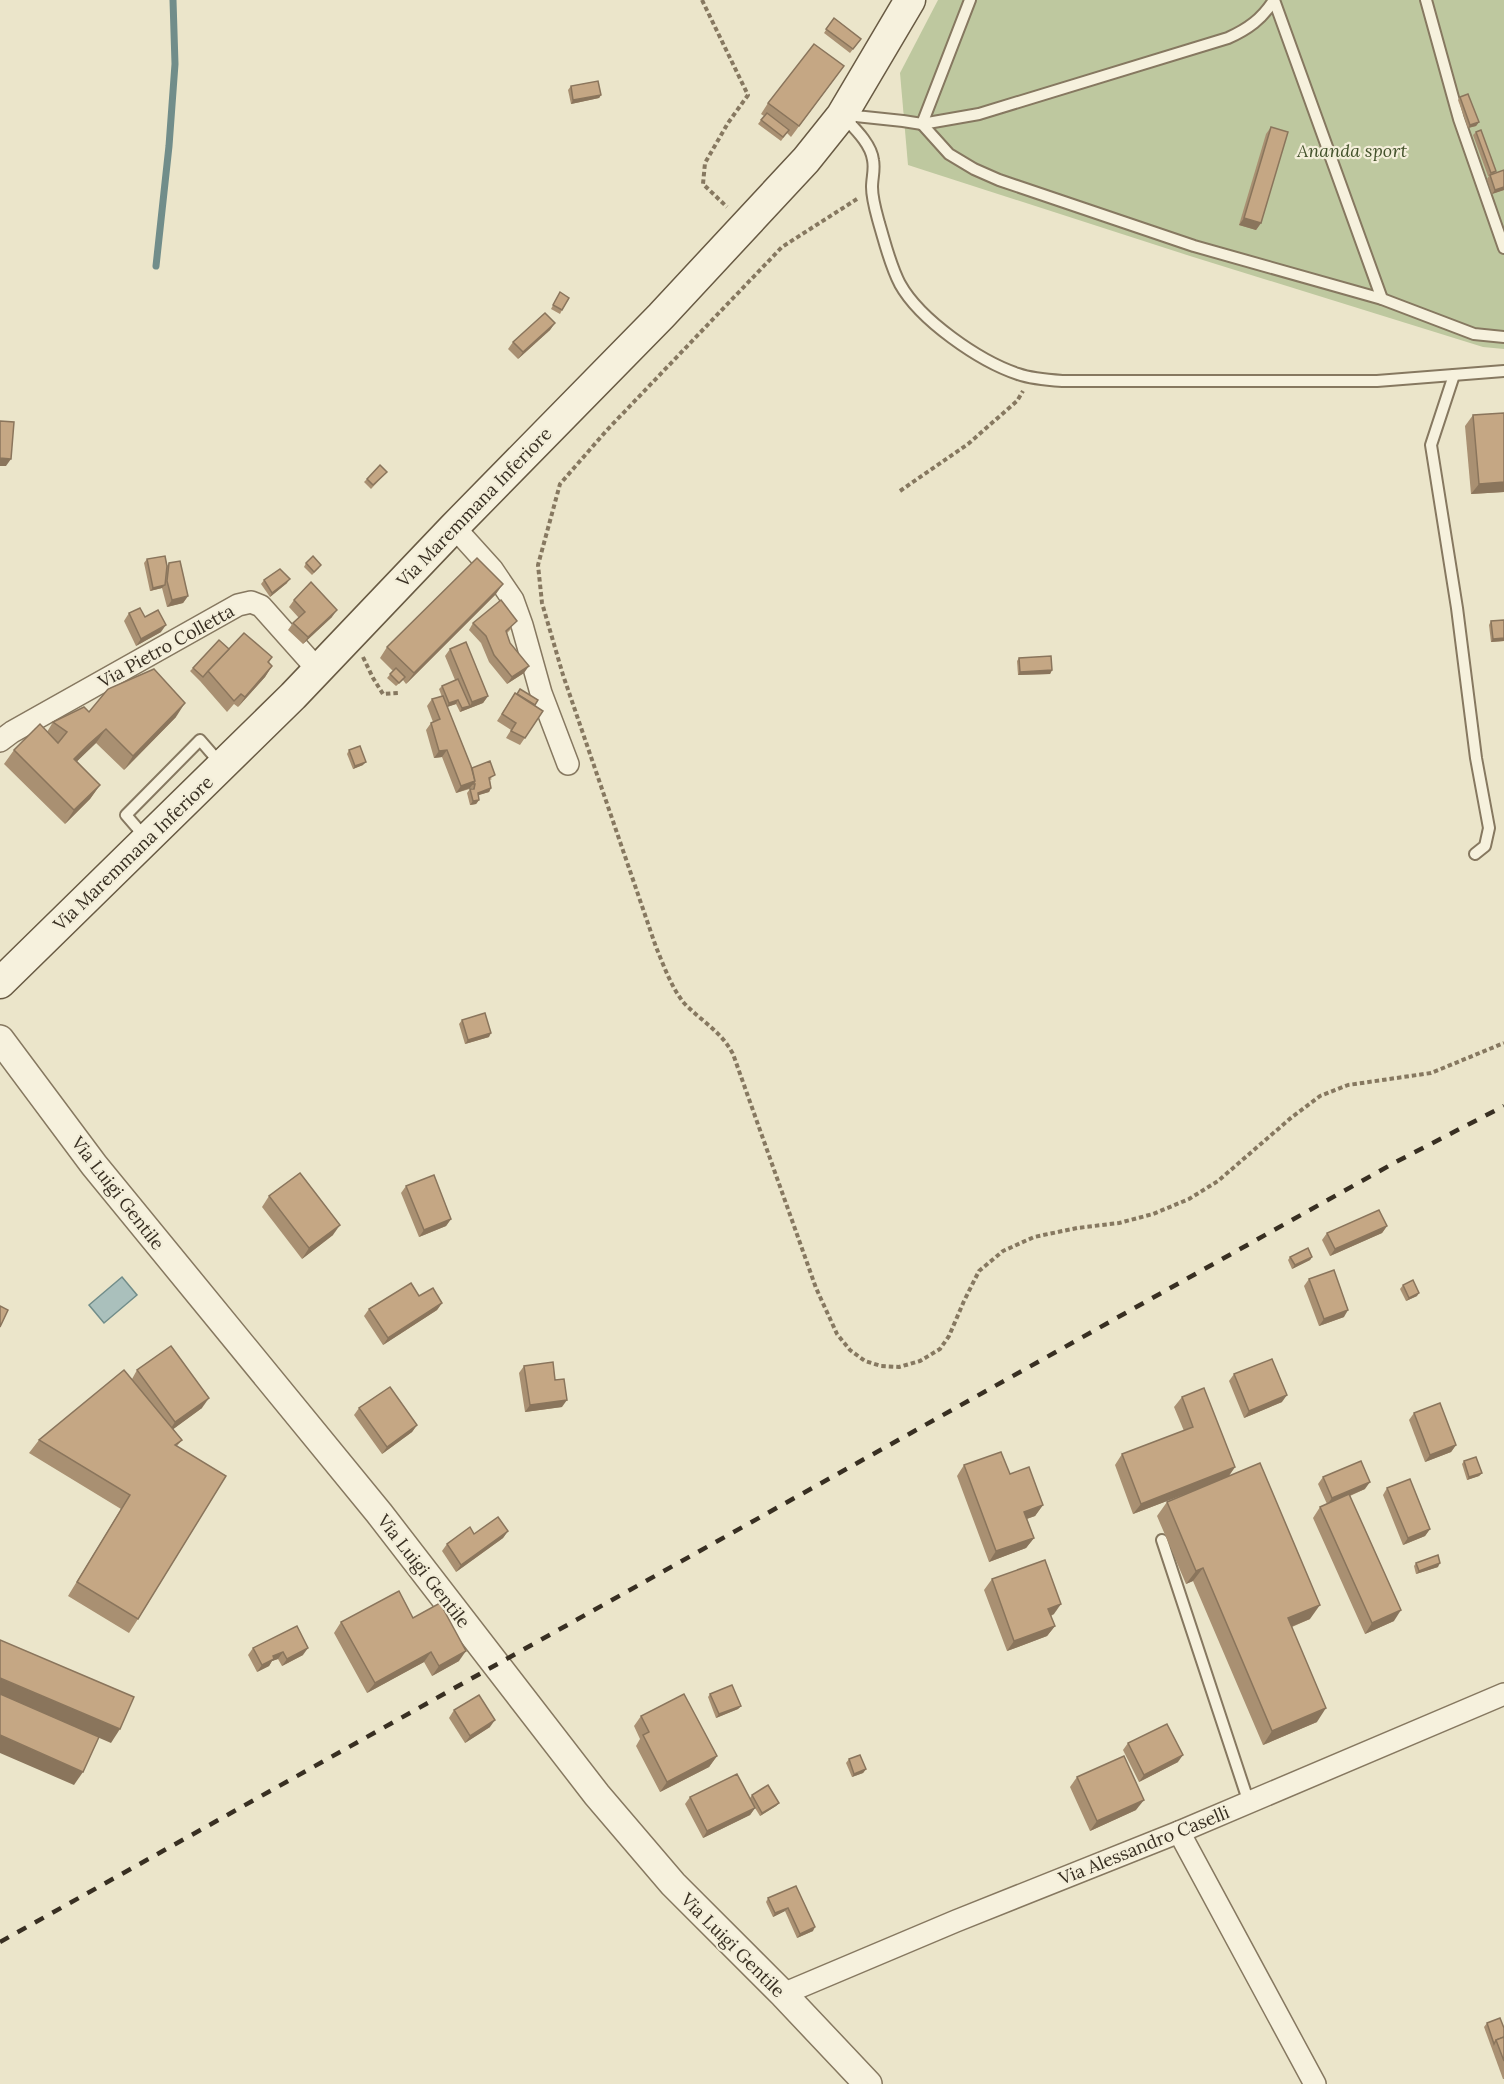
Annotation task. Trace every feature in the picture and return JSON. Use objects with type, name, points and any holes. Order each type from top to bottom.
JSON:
[{"type":"main road","name":"Via Maremmana Inferiore","points":[[0,983],[318,670],[454,527],[661,316],[806,160],[842,115],[910,0]]},
{"type":"street","points":[[454,527],[492,568],[513,600],[541,693],[568,764]]},
{"type":"street","name":"Via Pietro Colletta","points":[[0,741],[12,732],[238,605],[251,602],[261,606],[318,670]]},
{"type":"street","name":"Via Luigi Gentile","points":[[0,1039],[94,1165],[379,1514],[597,1795],[673,1884],[783,1994],[858,2078]]},
{"type":"street","name":"Via Alessandro Caselli","points":[[783,1994],[956,1921],[1249,1803],[1504,1694]]},
{"type":"street","points":[[1179,1832],[1315,2084]]},
{"type":"lane","points":[[922,124],[970,0]]},
{"type":"lane","points":[[842,115],[922,124],[990,112],[1228,38],[1260,19],[1274,0]]},
{"type":"lane","points":[[1274,0],[1382,299]]},
{"type":"lane","points":[[1426,0],[1456,110],[1504,248]]},
{"type":"lane","points":[[842,115],[862,137],[874,158],[872,189],[879,222],[900,283],[915,304],[935,325],[985,359],[1006,370],[1030,377],[1063,381],[1377,381],[1504,371]]},
{"type":"lane","points":[[922,124],[949,154],[999,180],[1194,246],[1382,299],[1474,334],[1504,337]]},
{"type":"lane","points":[[1454,375],[1431,445],[1457,608],[1476,758],[1489,828],[1485,846],[1475,854]]},
{"type":"lane","points":[[1162,1540],[1249,1803]]},
{"type":"path","points":[[702,0],[748,95],[728,123],[705,163],[703,184],[746,224]]},
{"type":"path","points":[[872,189],[782,248],[607,429],[560,484],[538,565],[542,603],[563,675],[656,947],[670,980],[684,1002],[726,1041],[733,1054],[816,1288],[837,1334],[850,1350],[865,1360],[881,1366],[899,1367],[920,1361],[940,1349],[950,1336],[979,1271],[1003,1251],[1034,1237],[1077,1228],[1119,1223],[1153,1214],[1189,1199],[1218,1181],[1320,1096],[1348,1085],[1431,1073],[1504,1043]]},
{"type":"path","points":[[900,491],[968,444],[1017,400],[1030,377]]},
{"type":"path","points":[[351,635],[383,694],[398,693]]},
{"type":"green space","name":"Ananda sport","points":[[938,0],[1504,0],[1504,349],[1483,347],[908,165],[900,73]]},
{"type":"water","points":[[122,1277],[137,1295],[104,1323],[89,1305]]},
{"type":"building","points":[[834,18],[861,39],[853,49],[826,29]]},
{"type":"building","points":[[814,44],[844,66],[799,126],[768,103]]},
{"type":"building","points":[[598,81],[601,95],[573,100],[571,86]]},
{"type":"building","points":[[1468,94],[1479,122],[1470,125],[1460,97]]},
{"type":"building","points":[[767,113],[789,130],[783,137],[761,120]]},
{"type":"building","points":[[1271,127],[1288,132],[1261,223],[1244,218]]},
{"type":"building","points":[[1481,130],[1496,171],[1491,173],[1476,132]]},
{"type":"building","points":[[1504,170],[1504,187],[1495,190],[1490,175]]},
{"type":"building","points":[[560,292],[569,298],[562,310],[553,305]]},
{"type":"building","points":[[545,313],[555,323],[523,352],[513,342]]},
{"type":"building","points":[[1504,413],[1504,482],[1479,484],[1473,415]]},
{"type":"building","points":[[0,421],[14,422],[11,459],[0,458]]},
{"type":"building","points":[[380,465],[387,472],[373,485],[367,479]]},
{"type":"building","points":[[165,556],[167,566],[165,585],[153,588],[147,559]]},
{"type":"building","points":[[313,556],[321,565],[314,572],[306,563]]},
{"type":"building","points":[[477,558],[503,584],[414,673],[387,647]]},
{"type":"building","points":[[180,561],[188,596],[172,600],[167,581],[169,563]]},
{"type":"building","points":[[280,569],[290,579],[272,593],[264,580]]},
{"type":"building","points":[[311,582],[337,610],[308,637],[293,623],[305,612],[294,600]]},
{"type":"building","points":[[501,600],[517,621],[506,631],[510,643],[529,666],[512,677],[494,655],[486,636],[473,623]]},
{"type":"building","points":[[140,608],[145,617],[158,610],[166,625],[141,639],[129,613]]},
{"type":"building","points":[[1504,620],[1504,638],[1493,639],[1491,621]]},
{"type":"building","points":[[244,633],[272,657],[268,662],[272,666],[245,697],[241,694],[234,701],[208,671]]},
{"type":"building","points":[[219,640],[229,649],[203,677],[193,668]]},
{"type":"building","points":[[466,642],[488,696],[472,702],[450,649]]},
{"type":"building","points":[[1051,656],[1052,670],[1020,672],[1019,658]]},
{"type":"building","points":[[396,668],[405,677],[399,683],[390,674]]},
{"type":"building","points":[[154,669],[185,703],[133,756],[106,729],[89,744],[74,759],[100,785],[74,810],[14,750],[40,724],[58,743],[67,732],[53,722],[84,707],[89,712],[108,689]]},
{"type":"building","points":[[458,679],[470,706],[462,708],[458,700],[449,703],[442,686]]},
{"type":"building","points":[[520,689],[538,700],[535,705],[517,694]]},
{"type":"building","points":[[515,693],[543,711],[525,738],[511,731],[516,723],[502,714]]},
{"type":"building","points":[[443,696],[475,781],[461,786],[447,750],[439,751],[431,723],[440,719],[432,699]]},
{"type":"building","points":[[360,746],[366,762],[355,766],[349,750]]},
{"type":"building","points":[[490,761],[495,775],[489,778],[491,788],[478,793],[479,800],[473,801],[470,789],[474,789],[475,784],[473,784],[475,781],[472,768]]},
{"type":"building","points":[[485,1013],[491,1033],[468,1040],[462,1020]]},
{"type":"building","points":[[300,1173],[340,1225],[309,1248],[269,1196]]},
{"type":"building","points":[[434,1175],[451,1219],[424,1230],[406,1186]]},
{"type":"building","points":[[1379,1210],[1387,1226],[1335,1249],[1327,1233]]},
{"type":"building","points":[[1308,1248],[1312,1257],[1295,1265],[1290,1257]]},
{"type":"building","points":[[1334,1270],[1348,1310],[1324,1319],[1309,1279]]},
{"type":"building","points":[[1413,1280],[1419,1293],[1409,1298],[1403,1285]]},
{"type":"building","points":[[411,1283],[419,1296],[433,1288],[442,1303],[388,1338],[369,1309]]},
{"type":"building","points":[[0,1306],[8,1310],[0,1327]]},
{"type":"building","points":[[171,1346],[209,1398],[175,1422],[137,1370]]},
{"type":"building","points":[[1272,1359],[1287,1395],[1249,1411],[1234,1374]]},
{"type":"building","points":[[553,1362],[555,1380],[564,1379],[567,1400],[530,1405],[524,1366]]},
{"type":"building","points":[[124,1370],[182,1440],[175,1445],[226,1476],[138,1619],[77,1582],[130,1495],[39,1440]]},
{"type":"building","points":[[390,1387],[417,1425],[387,1447],[359,1408]]},
{"type":"building","points":[[1204,1388],[1235,1467],[1141,1504],[1122,1454],[1193,1427],[1182,1397]]},
{"type":"building","points":[[1440,1403],[1456,1445],[1430,1455],[1414,1413]]},
{"type":"building","points":[[1001,1452],[1010,1474],[1029,1467],[1043,1505],[1024,1512],[1034,1538],[996,1551],[964,1465]]},
{"type":"building","points":[[1476,1457],[1482,1473],[1469,1477],[1464,1461]]},
{"type":"building","points":[[1361,1461],[1370,1482],[1332,1498],[1323,1477]]},
{"type":"building","points":[[1260,1463],[1320,1605],[1288,1618],[1326,1708],[1272,1731],[1203,1568],[1196,1571],[1167,1502]]},
{"type":"building","points":[[1410,1479],[1430,1529],[1408,1538],[1387,1488]]},
{"type":"building","points":[[1349,1494],[1401,1610],[1372,1623],[1320,1507]]},
{"type":"building","points":[[498,1517],[508,1531],[461,1565],[447,1544],[470,1527],[474,1534]]},
{"type":"building","points":[[1438,1555],[1440,1563],[1419,1571],[1416,1563]]},
{"type":"building","points":[[1045,1560],[1061,1604],[1048,1609],[1055,1626],[1014,1641],[992,1579]]},
{"type":"building","points":[[399,1591],[413,1618],[440,1603],[466,1651],[439,1666],[431,1652],[375,1683],[341,1622]]},
{"type":"building","points":[[297,1626],[308,1648],[287,1659],[283,1652],[273,1656],[274,1659],[262,1665],[253,1648]]},
{"type":"building","points":[[0,1640],[134,1697],[120,1729],[0,1678]]},
{"type":"building","points":[[732,1685],[741,1706],[719,1714],[710,1694]]},
{"type":"building","points":[[0,1694],[99,1737],[83,1772],[0,1735]]},
{"type":"building","points":[[684,1694],[717,1756],[667,1782],[643,1735],[649,1732],[641,1716]]},
{"type":"building","points":[[479,1695],[495,1720],[470,1736],[454,1710]]},
{"type":"building","points":[[1167,1724],[1183,1755],[1144,1775],[1128,1743]]},
{"type":"building","points":[[860,1755],[866,1769],[854,1774],[849,1759]]},
{"type":"building","points":[[1124,1756],[1144,1800],[1097,1821],[1077,1777]]},
{"type":"building","points":[[737,1774],[755,1808],[707,1831],[690,1797]]},
{"type":"building","points":[[768,1785],[779,1803],[762,1813],[752,1795]]},
{"type":"building","points":[[796,1886],[815,1927],[800,1934],[788,1908],[775,1913],[768,1898]]},
{"type":"building","points":[[1500,2018],[1504,2028],[1504,2037],[1496,2040],[1494,2044],[1487,2023]]},
{"type":"building","points":[[1504,2037],[1504,2061],[1496,2040]]},
{"type":"waterway","points":[[156,266],[175,64],[173,0]]},
{"type":"railway","points":[[0,1942],[1394,1163],[1504,1106]]}]
